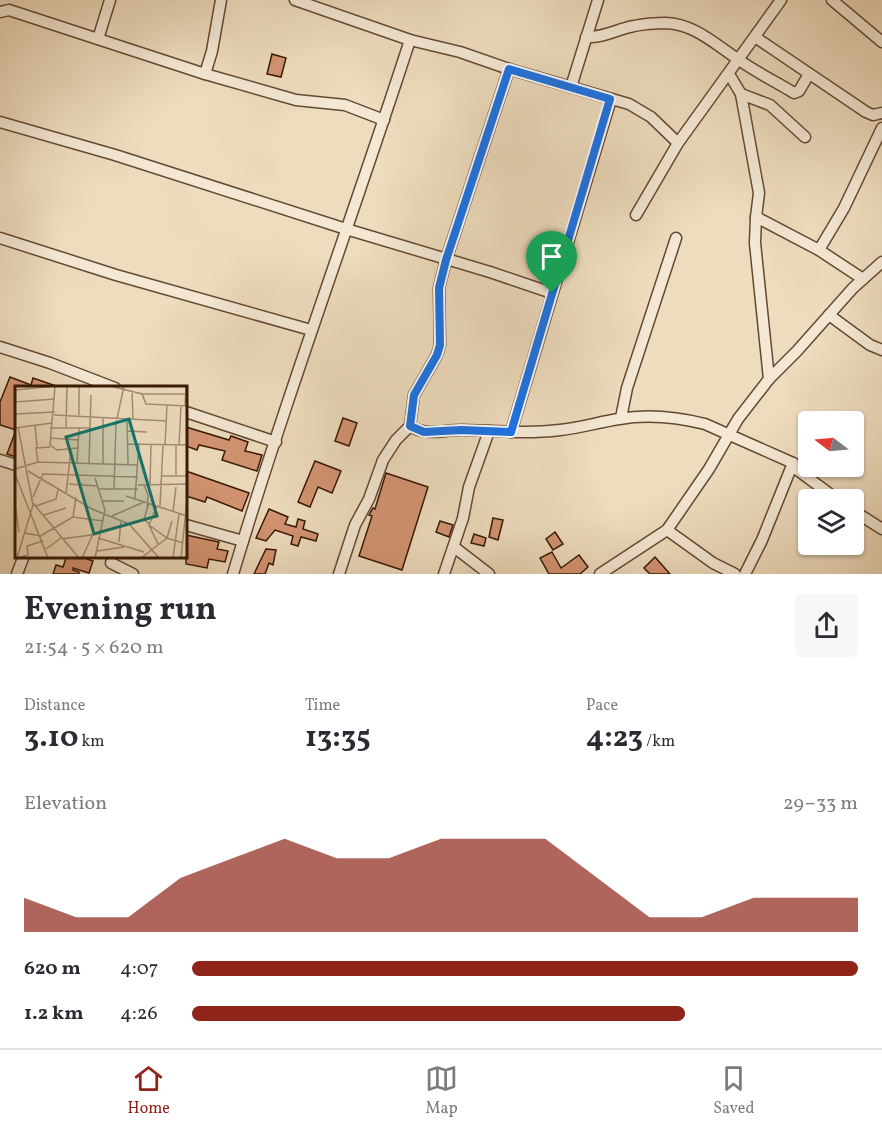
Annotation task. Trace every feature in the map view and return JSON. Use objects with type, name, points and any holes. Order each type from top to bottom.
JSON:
[{"type":"street","points":[[98,39],[110,0]]},
{"type":"street","points":[[205,74],[212,51],[221,0]]},
{"type":"street","points":[[296,0],[410,40],[460,52],[509,69],[629,104],[651,117],[678,143]]},
{"type":"street","points":[[571,87],[598,0]]},
{"type":"street","points":[[636,216],[678,143],[780,0]]},
{"type":"street","points":[[832,0],[882,42]]},
{"type":"street","points":[[4,8],[205,74],[296,100],[345,105],[384,120]]},
{"type":"street","points":[[586,37],[598,38],[634,26],[666,23],[685,26],[726,49],[738,60],[794,93],[799,91],[809,74]]},
{"type":"street","points":[[754,37],[866,112],[882,113]]},
{"type":"street","points":[[233,574],[311,330],[410,40]]},
{"type":"street","points":[[339,574],[355,525],[369,499],[382,460],[396,440],[410,426],[414,395],[437,355],[440,345],[439,288],[446,260],[509,69]]},
{"type":"street","points":[[729,74],[741,94],[759,193],[756,217],[756,263],[769,379]]},
{"type":"street","points":[[741,94],[770,105],[805,137]]},
{"type":"street","points":[[511,432],[610,99]]},
{"type":"street","points":[[0,122],[115,155],[552,293]]},
{"type":"street","points":[[819,250],[844,208],[882,128]]},
{"type":"street","points":[[756,217],[819,250],[863,279]]},
{"type":"street","points":[[0,238],[116,275],[311,330]]},
{"type":"street","points":[[621,418],[627,388],[676,238]]},
{"type":"street","points":[[600,574],[667,530],[709,469],[738,419],[769,379],[882,261]]},
{"type":"street","points":[[829,315],[870,345],[882,350]]},
{"type":"street","points":[[0,347],[109,386]]},
{"type":"street","points":[[188,413],[276,442]]},
{"type":"street","points":[[410,426],[424,432],[461,430],[511,432],[560,430],[621,418],[667,417],[705,423],[793,463]]},
{"type":"street","points":[[444,574],[463,518],[469,487],[489,431]]},
{"type":"street","points":[[0,460],[15,465]]},
{"type":"street","points":[[793,463],[792,466],[823,489]]},
{"type":"street","points":[[745,574],[762,540],[793,463]]},
{"type":"street","points":[[864,517],[882,529]]},
{"type":"street","points":[[188,526],[243,541]]},
{"type":"street","points":[[667,530],[713,563],[735,574]]},
{"type":"street","points":[[454,547],[489,574]]},
{"type":"street","points":[[17,574],[23,559]]},
{"type":"street","points":[[112,565],[133,574]]},
{"type":"building","points":[[272,54],[286,58],[281,77],[267,74]]},
{"type":"building","points":[[10,377],[31,385],[33,378],[56,386],[15,386],[15,430],[0,425],[0,402]]},
{"type":"building","points":[[343,418],[357,423],[349,446],[335,441]]},
{"type":"building","points":[[188,428],[229,440],[231,436],[248,442],[245,451],[262,455],[257,471],[222,460],[225,451],[199,445],[197,450],[188,447]]},
{"type":"building","points":[[15,433],[15,457],[7,454]]},
{"type":"building","points":[[315,461],[341,471],[332,493],[318,487],[310,507],[298,502]]},
{"type":"building","points":[[188,472],[249,493],[242,511],[207,497],[205,502],[188,497]]},
{"type":"building","points":[[386,473],[428,487],[402,570],[359,556],[372,516],[369,515],[373,508],[375,509]]},
{"type":"building","points":[[269,509],[288,517],[285,524],[296,527],[298,519],[305,521],[303,529],[318,534],[316,541],[301,537],[298,546],[291,544],[293,536],[275,530],[266,541],[256,538]]},
{"type":"building","points":[[493,518],[503,520],[498,540],[489,537]]},
{"type":"building","points":[[440,521],[453,525],[449,537],[436,532]]},
{"type":"building","points":[[555,532],[563,544],[553,550],[546,539]]},
{"type":"building","points":[[474,534],[486,538],[484,546],[471,543]]},
{"type":"building","points":[[188,535],[219,542],[217,549],[228,551],[225,562],[209,559],[207,568],[186,564]]},
{"type":"building","points":[[266,549],[276,550],[273,565],[269,563],[265,574],[254,574]]},
{"type":"building","points":[[552,552],[561,568],[579,555],[588,567],[580,574],[549,574],[540,558]]},
{"type":"building","points":[[655,557],[670,574],[650,574],[644,568]]},
{"type":"building","points":[[66,559],[93,561],[89,573],[73,568],[79,574],[53,574],[56,565],[63,567]]},
{"type":"route","points":[[509,69],[610,99],[552,293],[511,432],[461,430],[424,432],[410,426],[414,395],[437,355],[440,345],[439,288],[446,260],[509,69]]}]
